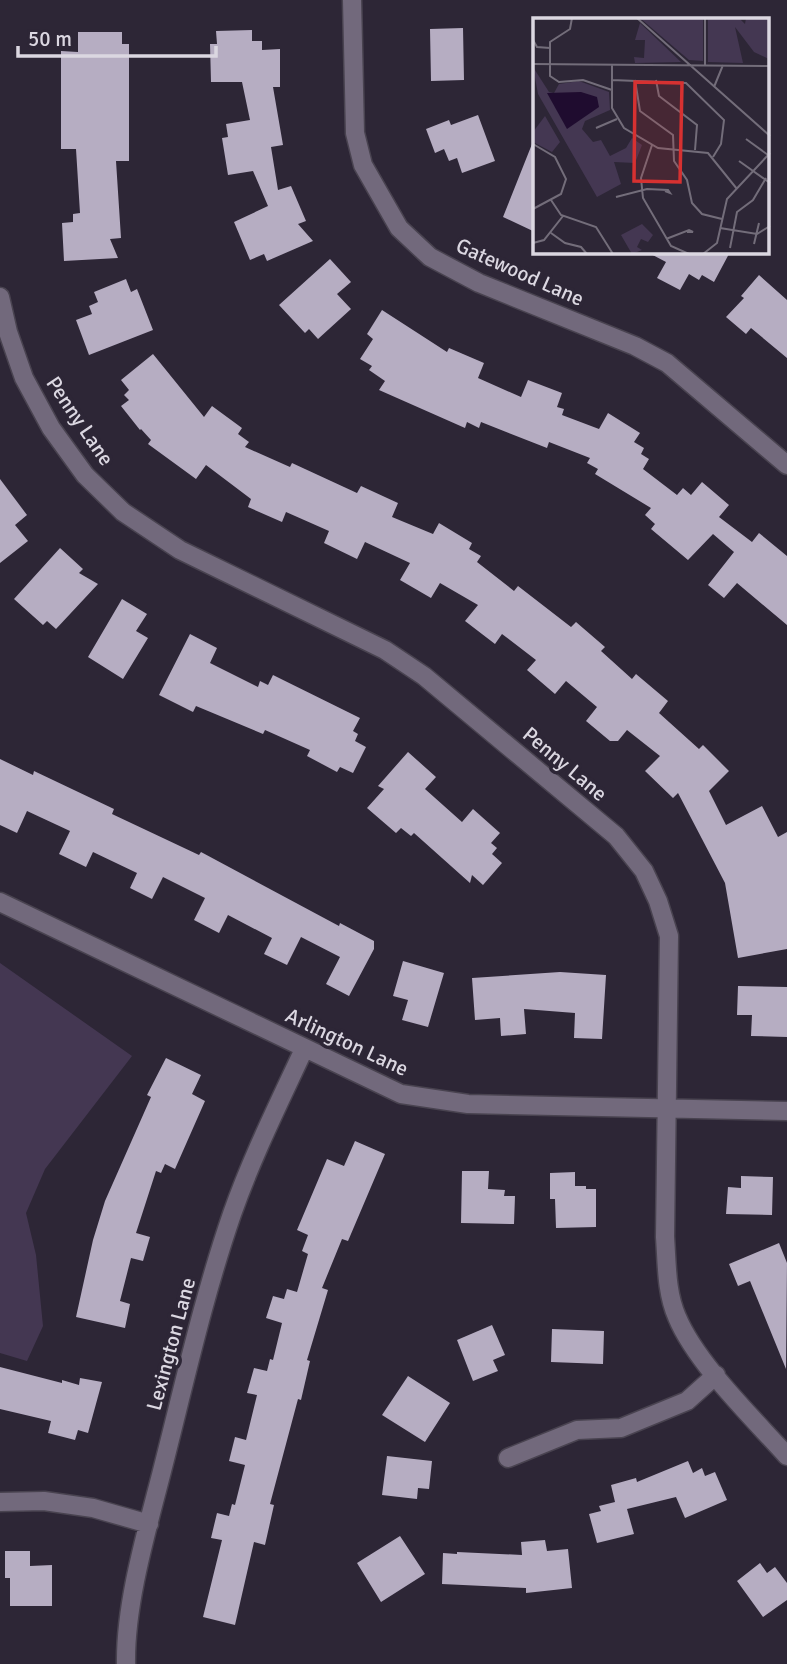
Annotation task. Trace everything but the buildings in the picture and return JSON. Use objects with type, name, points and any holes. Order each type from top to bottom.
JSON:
[{"type":"street","name":"Gatewood Lane","points":[[352,0],[355,133],[363,165],[399,228],[430,257],[479,283],[635,346],[667,363],[787,465]]},
{"type":"street","name":"Penny Lane","points":[[0,297],[8,332],[24,378],[51,428],[85,475],[123,512],[180,550],[385,650],[424,676],[616,835],[644,871],[658,901],[669,936],[665,1237],[668,1281],[676,1316],[692,1346],[787,1456]]},
{"type":"street","name":"Arlington Lane","points":[[0,902],[401,1094],[468,1104],[787,1111]]},
{"type":"street","name":"Lexington Lane","points":[[126,1664],[131,1609],[149,1524],[205,1297],[255,1156],[304,1049]]},
{"type":"street","points":[[508,1458],[577,1430],[621,1428],[687,1401],[716,1376]]},
{"type":"street","points":[[0,1502],[44,1501],[93,1508],[149,1524]]},
{"type":"shaded area","points":[[0,963],[132,1056],[45,1169],[26,1213],[36,1255],[43,1326],[27,1361],[0,1353]]}]
